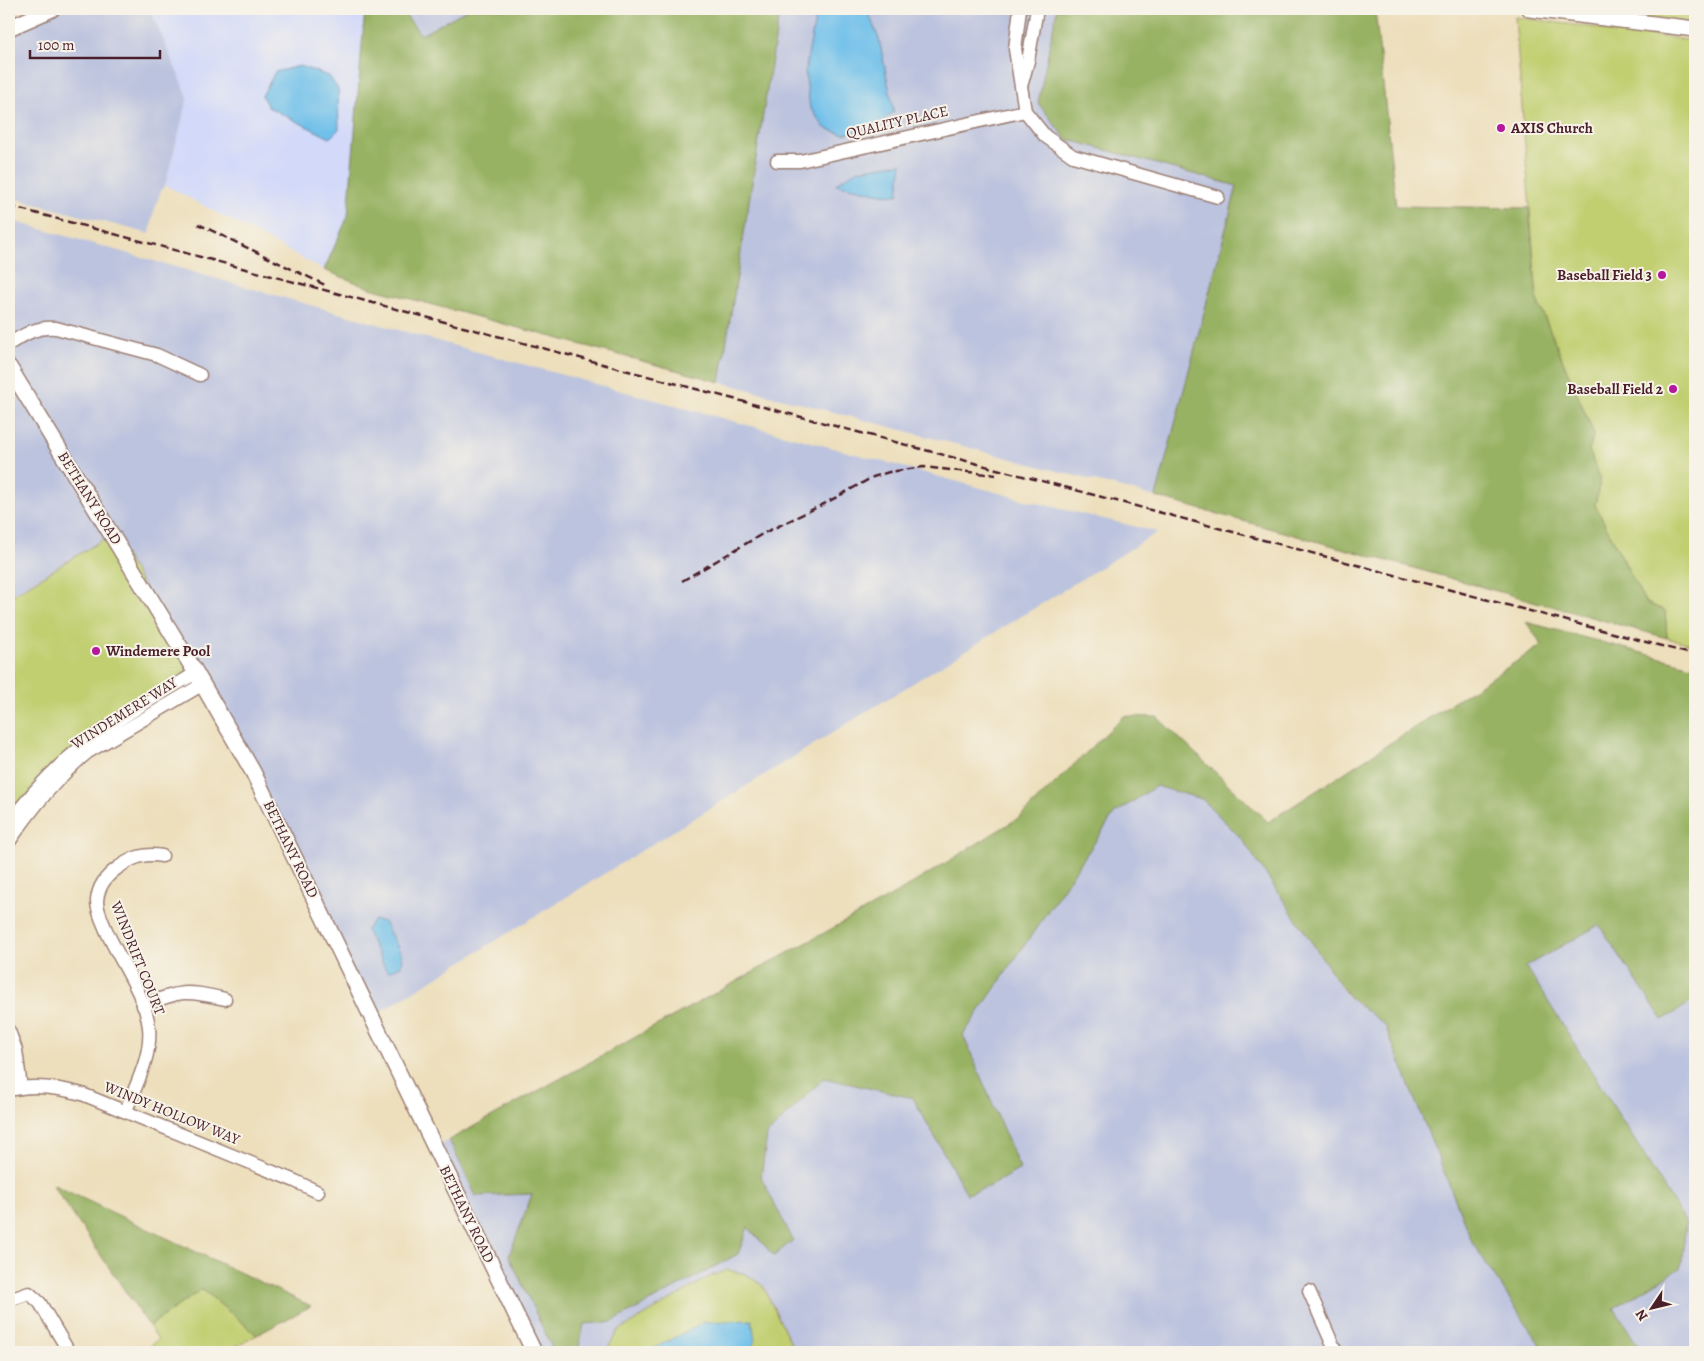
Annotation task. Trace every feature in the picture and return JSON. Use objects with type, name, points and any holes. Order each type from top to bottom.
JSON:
[{"type":"main road","points":[[9,28],[52,9]]},
{"type":"main road","points":[[1530,9],[1695,29]]},
{"type":"main road","name":"BETHANY ROAD","points":[[9,367],[200,678],[253,772],[534,1352]]},
{"type":"street","points":[[1020,9],[1015,49],[1025,111],[1045,136],[1073,156],[1218,197]]},
{"type":"street","points":[[1021,88],[1028,61],[1037,9]]},
{"type":"street","name":"QUALITY PLACE","points":[[777,161],[800,161],[1025,111]]},
{"type":"street","points":[[9,344],[36,329],[56,328],[157,355],[200,375]]},
{"type":"street","name":"WINDEMERE WAY","points":[[9,824],[50,773],[79,748],[133,710],[200,678]]},
{"type":"street","name":"WINDEMERE WAY","points":[[9,842],[42,795],[73,764],[88,752],[200,678]]},
{"type":"street","name":"WINDRIFT COURT","points":[[126,1111],[148,1052],[149,1026],[136,990],[114,949],[99,912],[98,895],[107,877],[123,864],[150,854],[162,856]]},
{"type":"street","points":[[143,1006],[165,997],[185,992],[225,999]]},
{"type":"street","points":[[9,1031],[16,1050],[15,1089]]},
{"type":"street","name":"WINDY HOLLOW WAY","points":[[15,1089],[37,1086],[63,1089],[82,1094],[318,1192]]},
{"type":"street","points":[[1309,1290],[1336,1352]]},
{"type":"street","points":[[9,1300],[29,1293],[40,1303],[69,1352]]},
{"type":"shaded area","points":[[48,9],[150,9],[188,97],[165,185],[160,193],[153,215],[150,234],[9,197],[9,28]]},
{"type":"shaded area","points":[[150,9],[365,9],[348,216],[324,270],[165,185],[188,97]]},
{"type":"shaded area","points":[[401,9],[468,9],[421,35]]},
{"type":"shaded area","points":[[780,9],[1057,9],[1038,102],[1066,139],[1237,186],[1156,497],[720,382]]},
{"type":"shaded area","points":[[9,220],[452,345],[1029,501],[1158,532],[372,1017],[282,830],[112,534],[9,596]]},
{"type":"shaded area","points":[[1156,786],[1202,799],[1242,839],[1347,996],[1385,1025],[1473,1244],[1545,1352],[535,1352],[435,1148],[902,890],[963,1034],[1114,814]]},
{"type":"shaded area","points":[[1599,925],[1663,1020],[1695,1000],[1695,1352],[1642,1352],[1614,1308],[1681,1268],[1526,966]]},
{"type":"green space","points":[[365,9],[401,9],[421,35],[468,9],[780,9],[720,382],[370,288],[324,270],[348,216]]},
{"type":"green space","points":[[1057,9],[1375,9],[1396,206],[1529,208],[1537,300],[1594,434],[1589,450],[1600,481],[1595,505],[1645,602],[1665,611],[1667,638],[1156,497],[1237,186],[1066,139],[1038,103]]},
{"type":"green space","points":[[1530,9],[1695,9],[1695,29]]},
{"type":"green space","points":[[1515,17],[1695,41],[1695,645],[1667,638],[1665,611],[1645,602],[1595,505],[1600,481],[1589,450],[1594,434],[1537,300]]},
{"type":"green space","name":"Windemere Pool","points":[[112,534],[196,673],[133,710],[21,808],[9,798],[9,597]]},
{"type":"green space","points":[[1526,622],[1695,667],[1695,1000],[1663,1020],[1599,925],[1526,966],[1686,1223],[1681,1268],[1614,1308],[1642,1352],[1545,1352],[1473,1244],[1385,1025],[1348,996],[1242,839],[1202,799],[1156,786],[1114,814],[963,1035],[1020,1169],[988,1187],[967,1194],[913,1098],[824,1078],[767,1135],[761,1177],[793,1240],[774,1256],[748,1227],[738,1254],[612,1322],[584,1324],[578,1352],[554,1352],[509,1256],[532,1194],[476,1196],[449,1140],[902,890],[1020,817],[1124,716],[1157,717],[1268,822],[1542,645]]},
{"type":"green space","points":[[52,1184],[311,1306],[257,1335],[202,1289],[149,1326]]},
{"type":"green space","points":[[727,1270],[746,1274],[763,1286],[795,1352],[607,1352],[618,1331],[711,1276]]},
{"type":"green space","points":[[202,1289],[257,1335],[226,1352],[147,1352],[146,1350],[158,1339],[149,1326]]},
{"type":"water","points":[[817,9],[867,9],[879,39],[894,112],[872,128],[843,134],[825,128],[810,108],[805,71]]},
{"type":"water","points":[[300,66],[329,76],[338,89],[339,129],[330,138],[268,107],[262,96],[275,72]]},
{"type":"water","points":[[902,163],[898,195],[881,194],[835,184],[858,170]]},
{"type":"water","points":[[374,920],[384,922],[402,955],[401,966],[387,972],[366,930]]},
{"type":"water","points":[[752,1320],[755,1341],[750,1352],[647,1352],[705,1322]]},
{"type":"railway","points":[[9,206],[1695,655]]},
{"type":"railway","points":[[198,224],[327,286]]},
{"type":"railway","points":[[682,581],[764,533],[824,504],[873,477],[889,472],[923,467],[996,475]]},
{"type":"place","name":"AXIS Church","points":[[1501,128]]},
{"type":"place","name":"Baseball Field 3","points":[[1662,275]]},
{"type":"place","name":"Baseball Field 2","points":[[1673,389]]},
{"type":"place","name":"Windemere Pool","points":[[96,651]]}]
